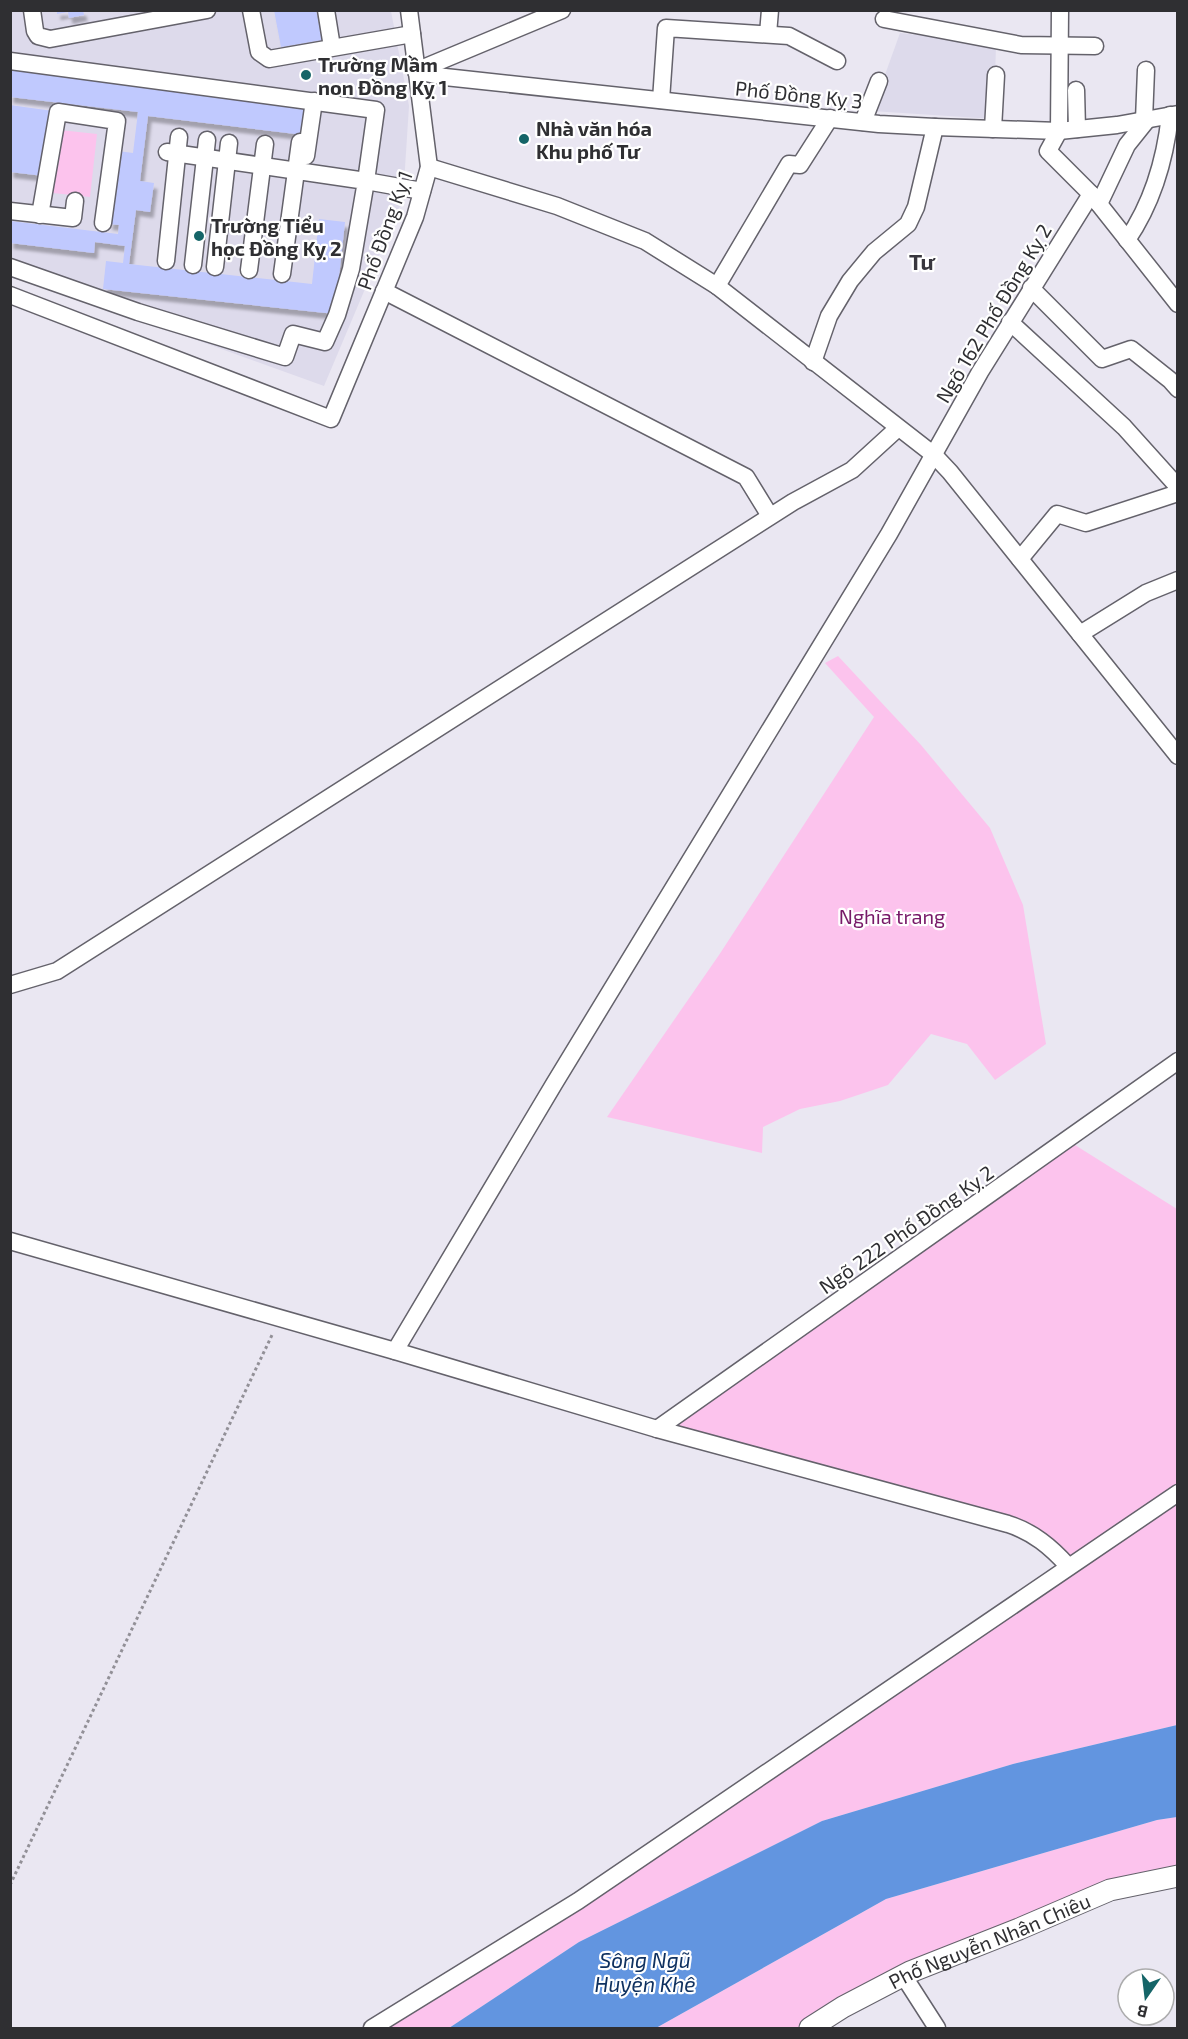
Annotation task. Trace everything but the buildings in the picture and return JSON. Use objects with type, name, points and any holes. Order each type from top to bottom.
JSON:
[{"type":"main road","name":"Phố Nguyễn Nhân Chiêu","points":[[810,2028],[843,2007],[903,1976],[1110,1890],[1178,1876]]},
{"type":"street","points":[[32,10],[38,36],[50,39],[207,10]]},
{"type":"street","points":[[251,10],[259,52],[269,59],[412,34]]},
{"type":"street","points":[[326,10],[332,47]]},
{"type":"street","name":"Phố Đồng Kỵ 1","points":[[10,295],[331,419],[415,218],[429,167],[409,10]]},
{"type":"street","points":[[416,71],[562,10]]},
{"type":"street","points":[[768,34],[771,10]]},
{"type":"street","points":[[1060,10],[1059,131],[1048,151],[1095,199],[1178,304]]},
{"type":"street","points":[[884,19],[1021,45],[1095,46]]},
{"type":"street","points":[[661,99],[666,28],[789,36],[837,61]]},
{"type":"street","points":[[10,61],[376,110],[351,269],[337,315],[325,342],[293,334],[285,357],[138,312],[10,267]]},
{"type":"street","points":[[1145,120],[1146,70]]},
{"type":"street","name":"Phố Đồng Kỵ 3","points":[[416,71],[445,77],[863,122],[935,127],[1059,131],[1174,115]]},
{"type":"street","points":[[993,129],[996,75]]},
{"type":"street","points":[[863,122],[879,81]]},
{"type":"street","points":[[1076,90],[1077,129]]},
{"type":"street","points":[[282,274],[314,102]]},
{"type":"street","points":[[40,215],[58,112],[117,121],[103,223]]},
{"type":"street","points":[[1127,240],[1138,223],[1156,181],[1174,115]]},
{"type":"street","points":[[717,286],[789,164],[800,165],[830,118]]},
{"type":"street","name":"Ngõ 162 Phố Đồng Kỵ 2","points":[[395,1351],[554,1084],[888,534],[1010,322],[1031,288],[1095,199],[1127,145],[1145,120]]},
{"type":"street","points":[[813,362],[829,316],[850,281],[874,252],[908,224],[916,207],[935,127]]},
{"type":"street","points":[[166,261],[172,153],[179,137]]},
{"type":"street","points":[[194,265],[207,140]]},
{"type":"street","points":[[300,142],[300,172]]},
{"type":"street","points":[[214,267],[229,143]]},
{"type":"street","points":[[249,270],[265,144]]},
{"type":"street","points":[[172,153],[422,191]]},
{"type":"street","points":[[429,167],[557,206],[645,241],[717,286],[934,455],[1174,745]]},
{"type":"street","points":[[10,212],[74,218],[75,201]]},
{"type":"street","points":[[1031,288],[1102,359],[1131,349],[1178,389]]},
{"type":"street","points":[[384,291],[746,477],[770,516]]},
{"type":"street","points":[[1010,322],[1124,427],[1176,485],[1086,523],[1057,514],[1020,560]]},
{"type":"street","points":[[10,985],[57,971],[770,516],[852,470],[898,428]]},
{"type":"street","points":[[1080,634],[1146,593],[1178,580]]},
{"type":"street","name":"Ngõ 222 Phố Đồng Kỵ 2","points":[[657,1429],[1178,1061]]},
{"type":"street","points":[[10,1241],[657,1429],[1014,1526],[1050,1547],[1068,1566]]},
{"type":"street","points":[[372,2028],[578,1901],[1178,1493]]},
{"type":"street","points":[[903,1976],[938,2028]]},
{"type":"path","points":[[10,1885],[280,1318]]},
{"type":"shaded area","name":"Trường Tiểu học Đồng Kỵ 2","points":[[10,11],[391,11],[409,106],[403,199],[324,386],[11,273]]},
{"type":"shaded area","points":[[900,33],[996,44],[994,119],[872,111]]},
{"type":"green space","points":[[60,130],[97,134],[90,197],[53,193]]},
{"type":"green space","name":"Nghĩa trang","points":[[838,656],[921,745],[990,828],[1023,905],[1046,1044],[995,1080],[967,1044],[931,1034],[888,1085],[840,1101],[800,1109],[763,1127],[762,1153],[607,1117],[719,955],[874,717],[825,663]]},
{"type":"green space","points":[[1067,1140],[1177,1209],[1177,1725],[1013,1764],[822,1821],[579,1942],[449,2028],[372,2028],[1068,1566],[1038,1538],[657,1429]]},
{"type":"green space","points":[[1177,1817],[1177,1876],[903,1975],[815,2028],[656,2028],[886,1899],[1157,1820]]},
{"type":"water","name":"Sông Ngũ Huyện Khê","points":[[1177,1725],[1177,1817],[1157,1820],[886,1899],[656,2028],[449,2028],[579,1942],[822,1821],[1013,1764]]},
{"type":"place","name":"Trường Mầm non Đồng Kỵ 1","points":[[306,75]]},
{"type":"place","name":"Nhà văn hóa Khu phố Tư","points":[[524,139]]},
{"type":"place","name":"Trường Tiểu học Đồng Kỵ 2","points":[[199,236]]},
{"type":"district","name":"Tư","points":[[922,261]]}]
